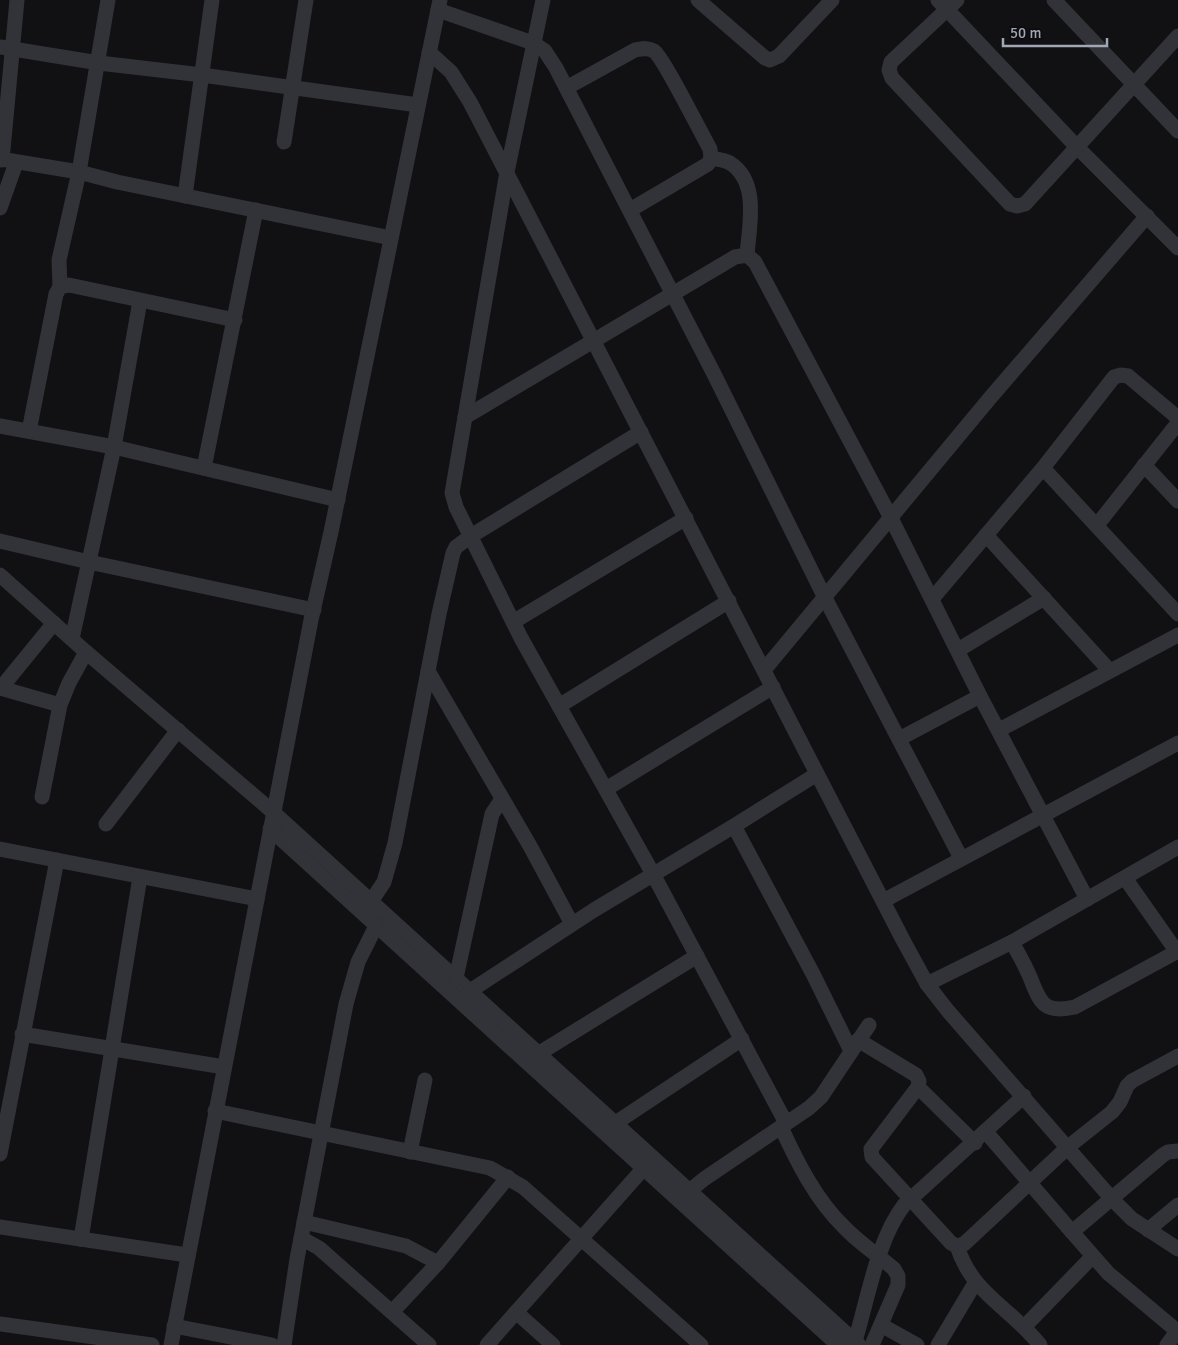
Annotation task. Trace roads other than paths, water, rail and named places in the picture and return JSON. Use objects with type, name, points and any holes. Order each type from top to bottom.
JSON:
[{"type":"street","points":[[0,208],[6,161],[7,48],[17,0]]},
{"type":"street","points":[[28,431],[56,294],[60,287],[59,260],[79,172],[108,0]]},
{"type":"street","points":[[185,196],[212,0]]},
{"type":"street","points":[[284,142],[306,0]]},
{"type":"street","points":[[543,0],[507,172],[452,493],[456,507],[513,622],[654,874],[742,1039],[784,1125],[793,1153],[827,1209],[845,1229],[880,1256],[898,1276],[898,1285],[872,1345]]},
{"type":"street","points":[[701,1],[765,58],[770,60],[779,56],[832,0]]},
{"type":"street","points":[[1054,0],[1178,130]]},
{"type":"street","points":[[1178,36],[1134,82],[1077,147],[1025,204],[1016,206],[1010,204],[892,78],[889,70],[891,62],[948,4],[1077,147],[1178,248]]},
{"type":"street","points":[[171,1345],[273,812],[439,5],[533,43],[545,52],[568,88],[724,393],[824,596],[961,858]]},
{"type":"street","points":[[7,48],[98,63],[202,74],[418,105]]},
{"type":"street","points":[[568,88],[635,50],[646,48],[654,51],[668,69],[710,149],[711,158],[708,164],[630,210]]},
{"type":"street","points":[[429,52],[451,72],[470,102],[817,774],[928,984],[948,1011],[1112,1199],[1132,1219],[1178,1249]]},
{"type":"street","points":[[711,158],[729,163],[742,175],[748,189],[751,210],[746,255]]},
{"type":"street","points":[[6,161],[79,172],[185,196],[391,238]]},
{"type":"street","points":[[204,468],[256,210]]},
{"type":"street","points":[[764,670],[990,398],[1147,216]]},
{"type":"street","points":[[465,418],[735,257],[746,255],[756,262],[891,518],[980,696],[1087,899]]},
{"type":"street","points":[[60,287],[70,285],[235,320]]},
{"type":"street","points":[[72,639],[114,447],[140,300]]},
{"type":"street","points":[[932,599],[1042,468],[1114,377],[1128,376],[1176,414],[1144,465],[1097,525]]},
{"type":"street","points":[[0,426],[114,447],[338,500]]},
{"type":"street","points":[[367,907],[384,882],[395,842],[428,671],[453,553],[456,547],[641,432]]},
{"type":"street","points":[[1144,465],[1178,501]]},
{"type":"street","points":[[1042,468],[1178,614]]},
{"type":"street","points":[[513,622],[686,518]]},
{"type":"street","points":[[986,535],[1110,671]]},
{"type":"street","points":[[0,541],[314,610]]},
{"type":"street","points":[[0,575],[86,652],[273,812],[367,907],[376,926],[643,1169],[683,1196],[856,1344],[880,1256],[896,1216],[910,1200],[1024,1096]]},
{"type":"street","points":[[958,650],[1044,598]]},
{"type":"street","points":[[559,706],[729,601]]},
{"type":"street","points":[[54,623],[1,688],[60,705]]},
{"type":"street","points":[[999,730],[1178,635]]},
{"type":"street","points":[[42,797],[60,705],[69,683],[86,652]]},
{"type":"street","points":[[428,671],[572,924]]},
{"type":"street","points":[[606,790],[772,687]]},
{"type":"street","points":[[899,740],[980,696]]},
{"type":"street","points":[[106,824],[178,730]]},
{"type":"street","points":[[883,901],[1178,743]]},
{"type":"street","points":[[470,991],[572,924],[817,774]]},
{"type":"street","points":[[456,978],[492,814],[502,799]]},
{"type":"street","points":[[734,826],[813,974],[854,1046],[916,1075],[918,1087],[899,1110],[870,1153],[910,1200],[951,1243],[957,1246],[964,1244],[1068,1147],[1112,1112],[1132,1081],[1178,1056]]},
{"type":"street","points":[[270,829],[456,978],[614,1124],[683,1196],[838,1345]]},
{"type":"street","points":[[928,984],[1012,942],[1178,847]]},
{"type":"street","points":[[0,849],[257,899]]},
{"type":"street","points":[[0,1154],[57,860]]},
{"type":"street","points":[[81,1238],[140,877]]},
{"type":"street","points":[[1012,942],[1024,964],[1039,1000],[1048,1008],[1060,1011],[1075,1007],[1178,951],[1125,878]]},
{"type":"street","points":[[284,1345],[301,1238],[346,1004],[358,962],[376,926]]},
{"type":"street","points":[[538,1054],[697,956]]},
{"type":"street","points":[[683,1196],[821,1097],[869,1025]]},
{"type":"street","points":[[22,1034],[224,1067]]},
{"type":"street","points":[[614,1124],[742,1039]]},
{"type":"street","points":[[410,1152],[425,1080]]},
{"type":"street","points":[[918,1087],[1031,1183],[1092,1257],[1177,1330],[1167,1345]]},
{"type":"street","points":[[215,1111],[490,1168],[524,1187],[701,1345]]},
{"type":"street","points":[[1072,1232],[1168,1152],[1178,1151]]},
{"type":"street","points":[[487,1345],[643,1169]]},
{"type":"street","points":[[392,1312],[438,1262],[508,1177]]},
{"type":"street","points":[[1148,1230],[1178,1205]]},
{"type":"street","points":[[304,1222],[406,1246],[438,1262]]},
{"type":"street","points":[[0,1227],[187,1255]]},
{"type":"street","points":[[301,1238],[319,1248],[430,1345]]},
{"type":"street","points":[[957,1246],[966,1270],[975,1283],[1031,1338],[1092,1257]]},
{"type":"street","points":[[938,1345],[975,1283]]},
{"type":"street","points":[[516,1312],[553,1345]]},
{"type":"street","points":[[0,1324],[60,1339],[152,1345]]},
{"type":"street","points":[[881,1325],[917,1345]]},
{"type":"street","points":[[174,1326],[272,1345]]}]
